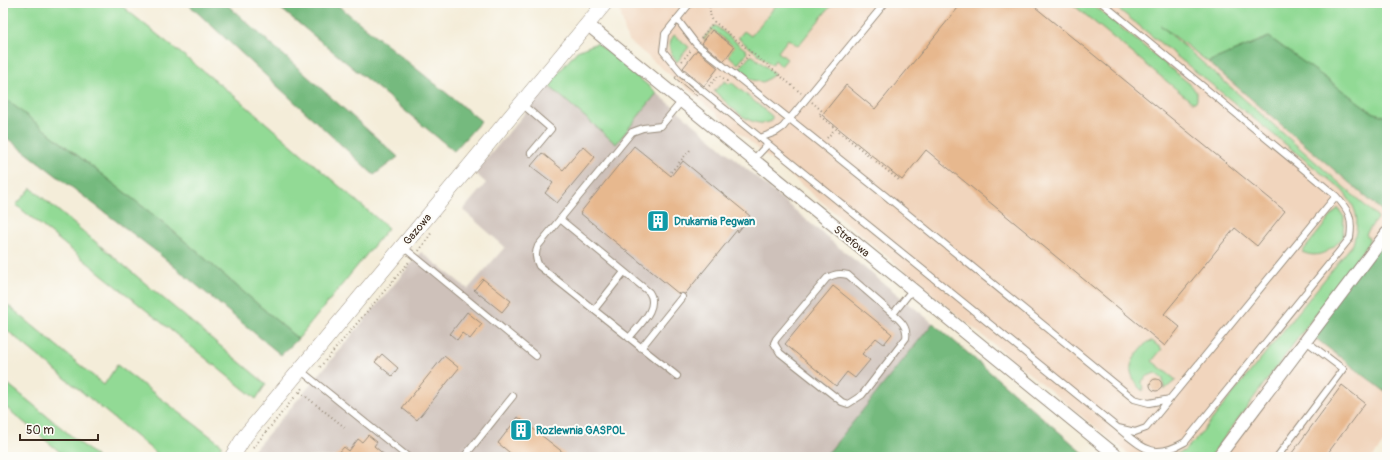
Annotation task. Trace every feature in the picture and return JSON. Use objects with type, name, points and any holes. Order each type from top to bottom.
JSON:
[{"type":"street","name":"Gazowa","points":[[232,457],[245,436],[520,103],[605,3]]},
{"type":"street","name":"Strefowa","points":[[587,24],[1118,457]]},
{"type":"street","points":[[1218,457],[1387,233]]},
{"type":"lane","points":[[690,3],[665,34],[663,51],[683,75],[1145,450],[1159,452],[1173,449],[1185,442],[1350,238],[1352,223],[1348,209],[1336,196],[1102,3]]},
{"type":"lane","points":[[760,138],[776,132],[790,119],[884,3]]},
{"type":"lane","points":[[678,19],[696,44],[1134,399],[1149,403],[1170,399]]},
{"type":"lane","points":[[676,376],[539,266],[536,260],[535,252],[538,246],[632,132],[661,126],[681,102]]},
{"type":"lane","points":[[520,103],[551,129],[531,153]]},
{"type":"lane","points":[[753,160],[768,144]]},
{"type":"lane","points":[[1118,428],[1135,432],[1146,428],[1336,196]]},
{"type":"lane","points":[[560,219],[649,292],[652,297],[653,303],[649,312],[629,338]]},
{"type":"lane","points":[[402,246],[536,356]]},
{"type":"lane","points":[[594,310],[624,272]]},
{"type":"lane","points":[[840,273],[848,275],[893,314],[905,327],[907,333],[906,338],[862,395],[848,404],[842,402],[780,353],[774,343],[827,278],[840,273]]},
{"type":"lane","points":[[893,314],[912,290]]},
{"type":"lane","points":[[641,348],[682,296]]},
{"type":"lane","points":[[1277,457],[1343,369],[1306,341]]},
{"type":"lane","points":[[300,370],[408,457]]},
{"type":"lane","points":[[464,457],[513,396]]},
{"type":"path","points":[[677,67],[714,22]]},
{"type":"path","points":[[671,172],[690,150]]},
{"type":"path","points":[[298,390],[347,429]]},
{"type":"shaded area","points":[[618,3],[1133,3],[1208,62],[1387,215],[1387,226],[1306,331],[1387,393],[1387,438],[1373,457],[1132,457],[950,309],[627,39]]},
{"type":"shaded area","points":[[548,85],[616,144],[657,93],[836,245],[933,323],[825,457],[263,457],[254,450],[421,252],[468,289],[505,247],[463,210],[486,183],[475,173]]},
{"type":"green space","points":[[3,3],[118,3],[238,99],[388,228],[298,339],[165,224],[3,97]]},
{"type":"green space","points":[[187,3],[225,3],[398,157],[374,175]]},
{"type":"green space","points":[[274,3],[335,3],[481,121],[454,151]]},
{"type":"green space","points":[[778,3],[833,3],[798,46],[788,39],[778,52],[787,59],[781,66],[775,60],[772,65],[739,39],[744,31],[751,36]]},
{"type":"green space","points":[[1071,3],[1091,3],[1191,85],[1197,93],[1197,100],[1192,102]]},
{"type":"green space","points":[[1111,3],[1387,3],[1387,117],[1372,112],[1269,37],[1208,62],[1160,25],[1378,217],[1366,234],[1369,238],[1369,242],[1210,457],[1169,457],[1184,451],[1198,437],[1353,244],[1357,221],[1356,215],[1351,203],[1342,190]]},
{"type":"green space","points":[[714,26],[746,50],[747,53],[738,64],[728,55],[734,47],[713,30],[704,40],[703,39]]},
{"type":"green space","points":[[674,35],[689,47],[677,62],[670,49],[670,42]]},
{"type":"green space","points":[[1269,37],[1372,112],[1387,117],[1387,215],[1208,62]]},
{"type":"green space","points":[[597,43],[657,93],[616,144],[548,85],[577,51]]},
{"type":"green space","points":[[750,56],[753,56],[775,74],[763,82],[752,80],[739,69]]},
{"type":"green space","points":[[725,81],[729,84],[731,82],[772,116],[772,121],[764,123],[756,122],[740,115],[714,91]]},
{"type":"green space","points":[[3,97],[165,224],[298,339],[281,355],[153,249],[3,135]]},
{"type":"green space","points":[[31,188],[266,384],[256,399],[16,205]]},
{"type":"green space","points":[[1338,208],[1344,217],[1343,237],[1330,250],[1320,254],[1314,255],[1302,252]]},
{"type":"green space","points":[[1387,226],[1387,393],[1306,331]]},
{"type":"green space","points":[[3,301],[104,385],[117,365],[222,445],[214,457],[161,457],[3,327]]},
{"type":"green space","points":[[933,323],[1088,457],[825,457]]},
{"type":"green space","points":[[1152,341],[1162,349],[1152,361],[1176,380],[1164,390],[1163,379],[1155,373],[1142,381],[1143,391],[1138,387],[1132,375],[1131,365],[1136,355],[1147,342]]},
{"type":"green space","points":[[3,380],[97,457],[66,457],[3,405]]},
{"type":"building","points":[[962,3],[1030,3],[1285,211],[1257,246],[1235,228],[1164,314],[1180,327],[1165,346],[926,150],[902,180],[822,115],[846,85],[875,109]]},
{"type":"building","points":[[712,30],[734,47],[724,61],[702,43]]},
{"type":"building","points":[[697,50],[718,68],[704,86],[683,68]]},
{"type":"building","points":[[677,75],[699,93],[697,96],[675,78]]},
{"type":"building","points":[[583,146],[595,157],[557,203],[545,193],[553,183],[531,166],[542,153],[563,170]]},
{"type":"building","name":"Drukarnia Pegwan","points":[[634,146],[671,176],[683,161],[750,216],[685,294],[679,294],[580,213]]},
{"type":"building","points":[[483,279],[511,301],[502,312],[474,290]]},
{"type":"building","points":[[833,286],[892,334],[884,344],[876,338],[862,354],[870,360],[855,378],[847,372],[836,386],[785,344]]},
{"type":"building","points":[[467,312],[482,324],[470,339],[462,333],[457,340],[450,334]]},
{"type":"building","points":[[382,354],[398,368],[392,376],[375,362]]},
{"type":"building","points":[[444,356],[459,368],[417,420],[402,408]]},
{"type":"building","points":[[1154,379],[1158,379],[1162,385],[1158,391],[1154,391],[1150,387],[1150,383]]},
{"type":"building","points":[[1342,385],[1365,403],[1325,457],[1289,457]]},
{"type":"building","name":"Rozlewnia GASPOL","points":[[518,417],[569,457],[515,457],[498,443]]},
{"type":"building","points":[[368,435],[377,442],[374,446],[387,457],[335,457],[344,447],[349,451],[358,439],[362,442]]},
{"type":"place","name":"Drukarnia Pegwan","points":[[658,221]]},
{"type":"place","name":"Rozlewnia GASPOL","points":[[521,430]]}]
